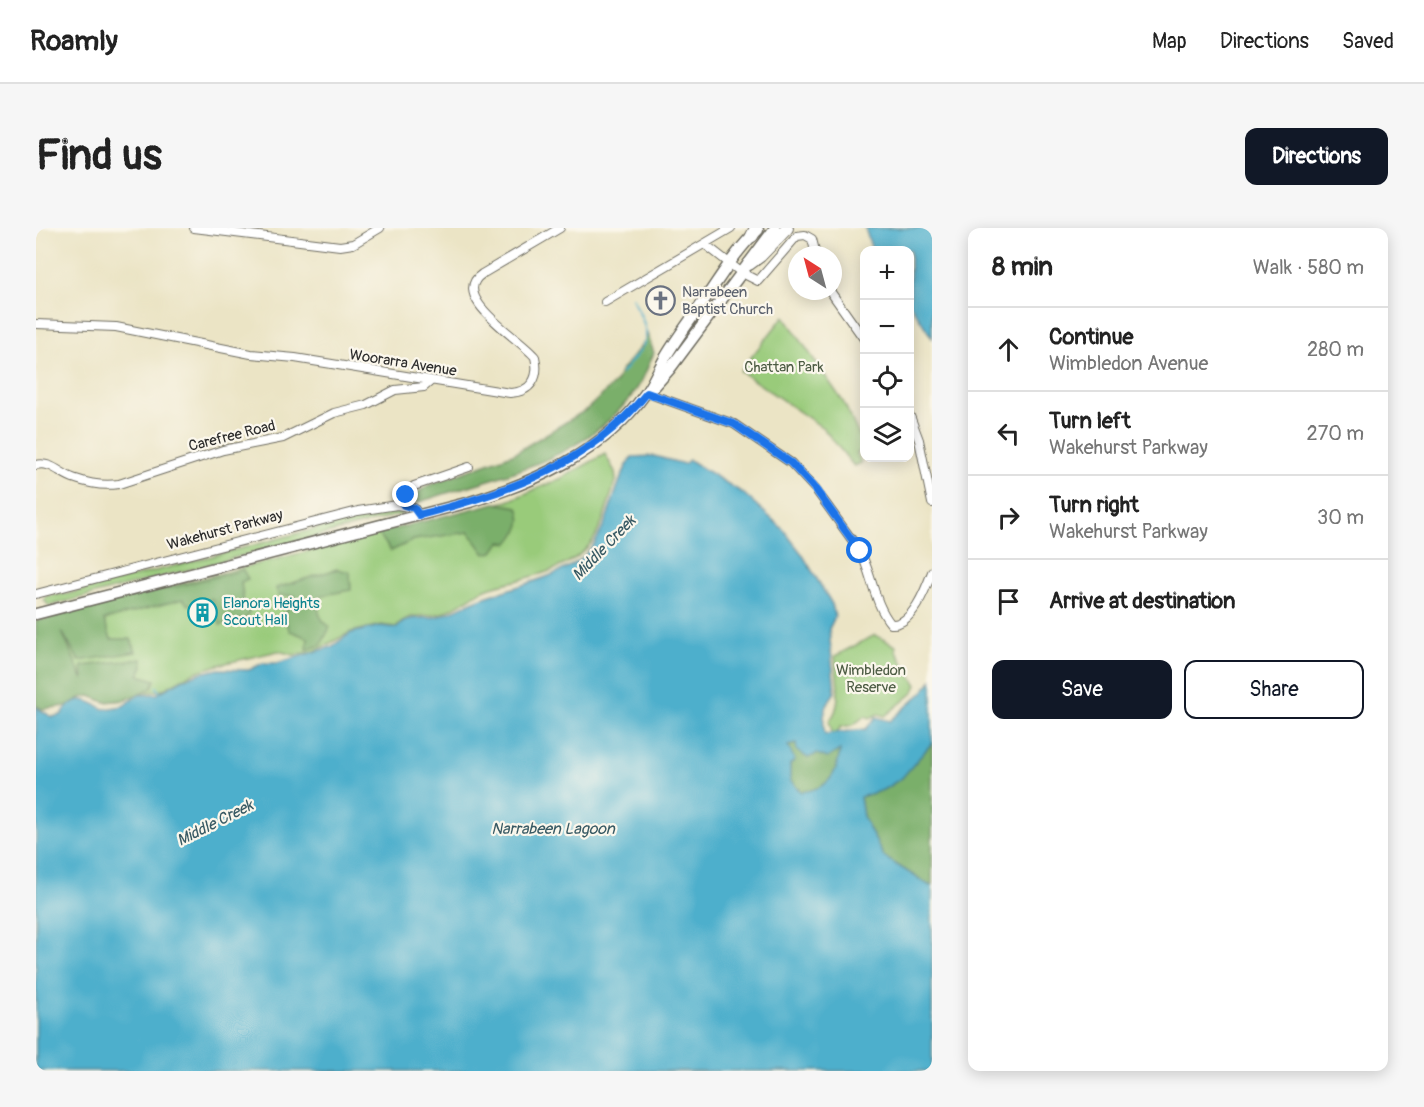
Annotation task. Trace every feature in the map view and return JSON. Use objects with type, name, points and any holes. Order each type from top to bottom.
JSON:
[{"type":"highway","points":[[745,268],[787,228]]},
{"type":"main road","points":[[671,358],[775,228]]},
{"type":"main road","points":[[38,610],[494,495],[559,466],[602,438],[626,417],[647,393],[730,263],[756,231]]},
{"type":"street","points":[[194,228],[323,246],[353,243],[380,228]]},
{"type":"street","name":"Woorarra Avenue","points":[[36,324],[116,327],[251,354],[520,393],[533,383],[537,367],[535,357],[477,303],[471,291],[472,284],[482,274],[560,228]]},
{"type":"street","points":[[605,302],[695,248],[706,245],[731,228]]},
{"type":"street","points":[[789,246],[797,236],[805,235],[812,239],[814,246]]},
{"type":"street","points":[[706,245],[730,263],[745,268],[754,280],[762,280],[788,247]]},
{"type":"street","points":[[836,300],[860,333]]},
{"type":"street","name":"Carefree Road","points":[[36,465],[46,463],[74,479],[105,486],[119,484],[223,450],[283,438],[334,413],[366,405],[395,390],[424,387],[431,381]]},
{"type":"street","points":[[647,393],[734,424],[797,467],[860,551],[867,565],[878,601],[891,624],[902,622],[911,613],[932,572]]},
{"type":"street","points":[[914,428],[919,440],[932,503]]},
{"type":"street","points":[[419,515],[414,508],[404,505],[406,495],[414,486],[469,467]]},
{"type":"street","name":"Wakehurst Parkway","points":[[36,594],[324,519],[404,505]]},
{"type":"green space","name":"Chattan Park","points":[[784,316],[844,403],[860,437],[860,451],[857,453],[861,463],[854,466],[823,428],[740,371]]},
{"type":"green space","points":[[647,333],[654,353],[641,382],[614,415],[590,435],[536,464],[417,503],[416,494],[427,486],[515,453],[586,410],[616,382],[620,372],[646,340]]},
{"type":"green space","points":[[605,454],[615,472],[616,481],[595,537],[575,558],[549,571],[485,589],[442,613],[412,617],[396,627],[381,625],[351,632],[315,651],[294,655],[278,651],[222,664],[195,672],[162,690],[138,694],[125,700],[105,702],[90,696],[54,615],[508,501],[560,479]]},
{"type":"green space","points":[[495,503],[518,507],[520,522],[518,530],[509,543],[500,542],[493,552],[485,554],[469,532],[414,540],[391,551],[378,533]]},
{"type":"green space","points":[[409,509],[410,512],[49,606],[44,600],[46,596],[68,594],[352,519]]},
{"type":"green space","points":[[337,569],[350,572],[351,590],[319,596],[319,614],[330,627],[321,645],[307,650],[308,638],[290,631],[283,615],[295,596],[278,595],[276,588]]},
{"type":"green space","points":[[243,570],[248,579],[241,582],[244,604],[250,609],[247,618],[220,625],[212,599],[188,605],[183,599],[104,620],[111,639],[131,639],[136,652],[79,661],[62,632],[83,680],[82,666],[142,659],[143,666],[139,675],[155,680],[152,688],[125,700],[105,702],[90,696],[80,698],[67,706],[42,709],[36,705],[36,621]]},
{"type":"green space","name":"Wimbledon Reserve","points":[[875,635],[896,646],[896,651],[917,685],[913,693],[885,716],[878,714],[870,718],[865,716],[853,725],[841,727],[835,734],[832,732],[829,721],[834,715],[838,699],[835,656]]},
{"type":"green space","points":[[932,743],[932,887],[884,857],[863,816],[860,797],[885,788],[901,776]]},
{"type":"green space","points":[[796,744],[817,754],[841,749],[834,773],[825,784],[801,792],[789,780],[791,753],[788,745]]},
{"type":"water","points":[[865,228],[932,228],[932,338],[914,310],[914,246],[871,246]]},
{"type":"water","name":"Narrabeen Lagoon","points":[[654,456],[684,464],[689,460],[743,493],[783,529],[802,554],[832,604],[835,617],[829,629],[835,692],[825,712],[823,723],[825,734],[866,729],[876,717],[890,721],[923,692],[932,680],[932,743],[902,778],[883,790],[860,797],[863,816],[884,857],[932,887],[932,1071],[36,1071],[36,707],[52,717],[61,715],[71,704],[81,700],[104,709],[123,706],[139,695],[157,694],[200,673],[219,669],[249,670],[263,663],[277,663],[331,647],[351,633],[380,626],[397,628],[406,620],[439,616],[482,598],[563,570],[584,556],[600,534],[619,482],[632,457]],"holes":[[[796,744],[797,751],[808,758],[817,754],[827,758],[840,750],[839,759],[830,780],[818,788],[801,792],[790,780],[790,764],[795,760],[788,746]]]},
{"type":"waterway","points":[[621,374],[638,353],[646,338],[643,322],[632,297]]},
{"type":"waterway","points":[[157,687],[159,691]]},
{"type":"place","name":"Narrabeen Baptist Church","points":[[661,301]]},
{"type":"place","name":"Elanora Heights Scout Hall","points":[[202,612]]},
{"type":"route","points":[[406,495],[404,505],[414,508],[419,515],[494,495],[526,482],[589,448],[626,417],[647,393],[734,424],[797,467],[860,551]]},
{"type":"water label","name":"Middle Creek","points":[[604,548]]},
{"type":"water label","name":"Middle Creek","points":[[215,823]]}]
